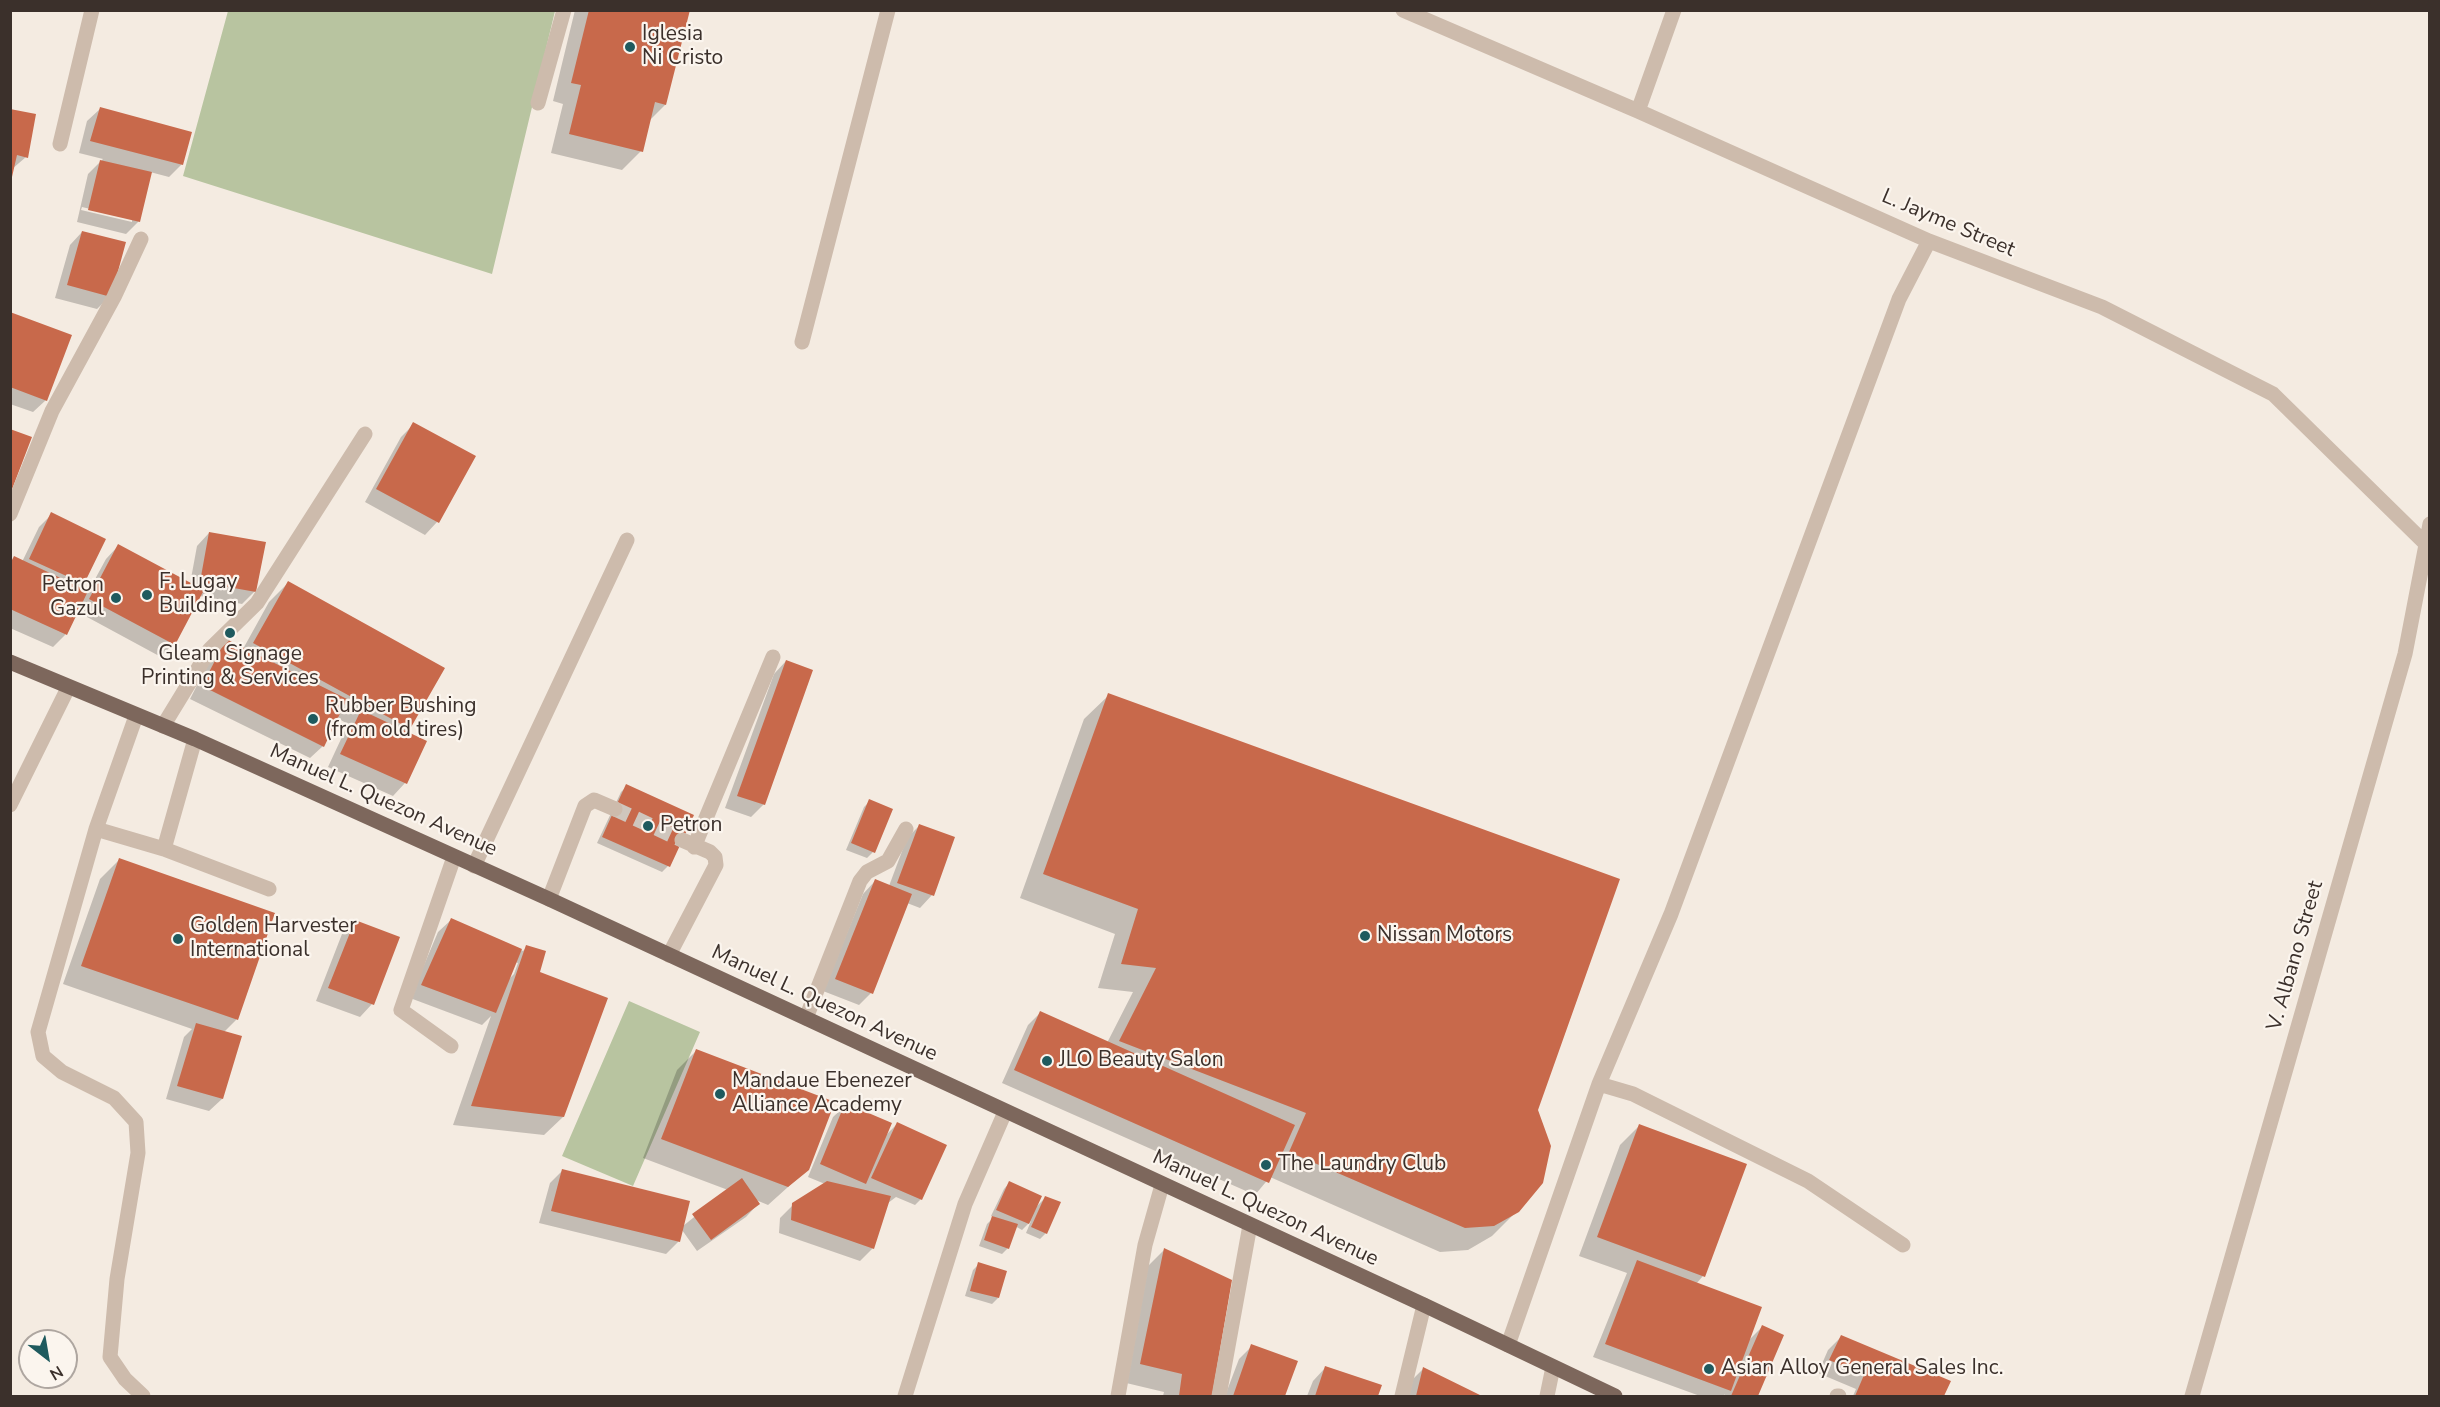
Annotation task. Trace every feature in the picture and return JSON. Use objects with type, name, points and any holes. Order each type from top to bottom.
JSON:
[{"type":"main road","name":"Manuel L. Quezon Avenue","points":[[10,662],[195,739],[549,899],[1615,1396]]},
{"type":"street","points":[[60,144],[92,10]]},
{"type":"street","points":[[538,103],[564,10]]},
{"type":"street","points":[[802,342],[888,10]]},
{"type":"street","name":"L. Jayme Street","points":[[1403,10],[1638,111],[1929,241],[2102,308],[2273,394],[2428,547]]},
{"type":"street","points":[[1638,111],[1674,10]]},
{"type":"street","points":[[10,514],[52,411],[114,297],[141,239]]},
{"type":"street","points":[[1508,1345],[1599,1084],[1671,914],[1899,299],[1929,241]]},
{"type":"street","points":[[163,726],[210,650],[257,603],[365,434]]},
{"type":"street","name":"V. Albano Street","points":[[2192,1396],[2405,654],[2428,547],[2430,524]]},
{"type":"street","points":[[474,866],[627,540]]},
{"type":"street","points":[[669,955],[716,865],[715,857],[710,852],[688,843],[773,657]]},
{"type":"street","points":[[10,805],[68,688]]},
{"type":"street","points":[[136,716],[96,829],[38,1032],[44,1056],[62,1072],[114,1098],[136,1122],[138,1153],[117,1279],[110,1357],[125,1379],[143,1396]]},
{"type":"street","points":[[164,849],[195,739]]},
{"type":"street","points":[[549,899],[585,806],[594,800],[615,810]]},
{"type":"street","points":[[96,829],[164,849],[269,889]]},
{"type":"street","points":[[806,1018],[860,881],[867,872],[888,861],[906,829]]},
{"type":"street","points":[[451,1046],[401,1010],[454,857]]},
{"type":"street","points":[[1599,1084],[1633,1094],[1808,1181],[1903,1245]]},
{"type":"street","points":[[905,1396],[965,1204],[1005,1112]]},
{"type":"street","points":[[1118,1396],[1145,1245],[1162,1185]]},
{"type":"street","points":[[1219,1396],[1250,1225]]},
{"type":"street","points":[[1402,1396],[1424,1305]]},
{"type":"street","points":[[1547,1396],[1554,1367]]},
{"type":"green space","points":[[228,11],[555,11],[492,274],[183,176]]},
{"type":"green space","points":[[629,1001],[700,1032],[633,1186],[562,1156]]},
{"type":"building","name":"Iglesia Ni Cristo","points":[[589,10],[690,10],[666,105],[655,102],[643,152],[569,134],[581,85],[571,83]]},
{"type":"building","points":[[100,107],[192,132],[183,165],[90,141]]},
{"type":"building","points":[[10,109],[36,114],[28,158],[17,155],[12,177]]},
{"type":"building","points":[[100,160],[152,172],[140,222],[88,210]]},
{"type":"building","points":[[82,231],[126,242],[111,297],[67,285]]},
{"type":"building","points":[[10,312],[72,335],[47,401],[10,387]]},
{"type":"building","points":[[413,422],[476,456],[439,523],[376,489]]},
{"type":"building","points":[[10,429],[32,437],[11,492],[10,492]]},
{"type":"building","points":[[51,512],[106,539],[84,584],[29,559]]},
{"type":"building","points":[[209,532],[266,542],[256,592],[200,582]]},
{"type":"building","name":"F. Lugay Building","points":[[118,544],[204,590],[175,645],[89,599]]},
{"type":"building","points":[[14,556],[88,591],[67,635],[10,609],[10,564]]},
{"type":"building","points":[[288,581],[445,668],[410,729],[253,643]]},
{"type":"building","points":[[226,639],[347,699],[324,747],[202,686]]},
{"type":"building","points":[[786,660],[813,670],[765,805],[737,796]]},
{"type":"building","name":"Nissan Motors","points":[[1108,693],[1620,879],[1538,1110],[1551,1146],[1543,1183],[1519,1212],[1494,1226],[1465,1228],[1289,1152],[1306,1113],[1119,1041],[1156,968],[1121,964],[1138,909],[1043,874]]},
{"type":"building","points":[[361,710],[427,741],[407,784],[340,754]]},
{"type":"building","name":"Petron","points":[[626,784],[694,815],[670,867],[602,837]]},
{"type":"building","points":[[869,799],[893,809],[875,853],[851,843]]},
{"type":"building","points":[[919,824],[955,837],[934,896],[897,883]]},
{"type":"building","name":"Golden Harvester International","points":[[119,858],[275,913],[238,1020],[81,966]]},
{"type":"building","points":[[875,879],[912,894],[873,994],[835,979]]},
{"type":"building","points":[[451,918],[522,949],[496,1013],[421,985]]},
{"type":"building","points":[[355,920],[400,937],[374,1005],[328,988]]},
{"type":"building","points":[[526,945],[546,951],[540,972],[608,998],[564,1117],[471,1106]]},
{"type":"building","points":[[1040,1011],[1295,1125],[1269,1183],[1014,1070]]},
{"type":"building","points":[[196,1023],[242,1036],[223,1099],[177,1086]]},
{"type":"building","points":[[696,1049],[835,1102],[809,1170],[788,1187],[661,1139]]},
{"type":"building","points":[[845,1103],[892,1123],[866,1184],[820,1164]]},
{"type":"building","points":[[897,1122],[947,1145],[922,1200],[871,1178]]},
{"type":"building","points":[[1639,1124],[1747,1164],[1705,1277],[1597,1237]]},
{"type":"building","points":[[562,1169],[690,1201],[680,1242],[551,1211]]},
{"type":"building","points":[[742,1178],[760,1204],[711,1240],[692,1214]]},
{"type":"building","points":[[827,1181],[891,1196],[874,1249],[791,1220],[792,1203]]},
{"type":"building","points":[[1009,1181],[1042,1196],[1029,1224],[996,1210]]},
{"type":"building","points":[[1045,1196],[1061,1202],[1047,1234],[1031,1227]]},
{"type":"building","points":[[992,1216],[1018,1224],[1009,1249],[984,1240]]},
{"type":"building","points":[[1164,1248],[1232,1280],[1212,1396],[1179,1396],[1182,1374],[1140,1364]]},
{"type":"building","points":[[1637,1260],[1762,1307],[1731,1391],[1605,1344]]},
{"type":"building","points":[[978,1262],[1007,1271],[999,1298],[970,1291]]},
{"type":"building","points":[[1762,1325],[1784,1335],[1758,1396],[1731,1396]]},
{"type":"building","points":[[1841,1335],[1951,1381],[1944,1396],[1855,1396],[1864,1375],[1829,1360]]},
{"type":"building","points":[[1251,1344],[1298,1361],[1285,1396],[1233,1396]]},
{"type":"building","points":[[1325,1366],[1382,1385],[1378,1396],[1315,1396]]},
{"type":"building","points":[[1423,1367],[1482,1396],[1416,1396]]},
{"type":"tunnel","points":[[615,809],[682,840]]},
{"type":"place","name":"Iglesia Ni Cristo","points":[[630,47]]},
{"type":"place","name":"F. Lugay Building","points":[[147,595]]},
{"type":"place","name":"Petron Gazul","points":[[116,598]]},
{"type":"place","name":"Gleam Signage Printing & Services","points":[[230,633]]},
{"type":"place","name":"Rubber Bushing (from old tires)","points":[[313,719]]},
{"type":"place","name":"Petron","points":[[648,826]]},
{"type":"place","name":"Nissan Motors","points":[[1365,936]]},
{"type":"place","name":"Golden Harvester International","points":[[178,939]]},
{"type":"place","name":"JLO Beauty Salon","points":[[1047,1061]]},
{"type":"place","name":"Mandaue Ebenezer Alliance Academy","points":[[720,1094]]},
{"type":"place","name":"The Laundry Club","points":[[1266,1165]]},
{"type":"place","name":"Asian Alloy General Sales Inc.","points":[[1709,1369]]}]
